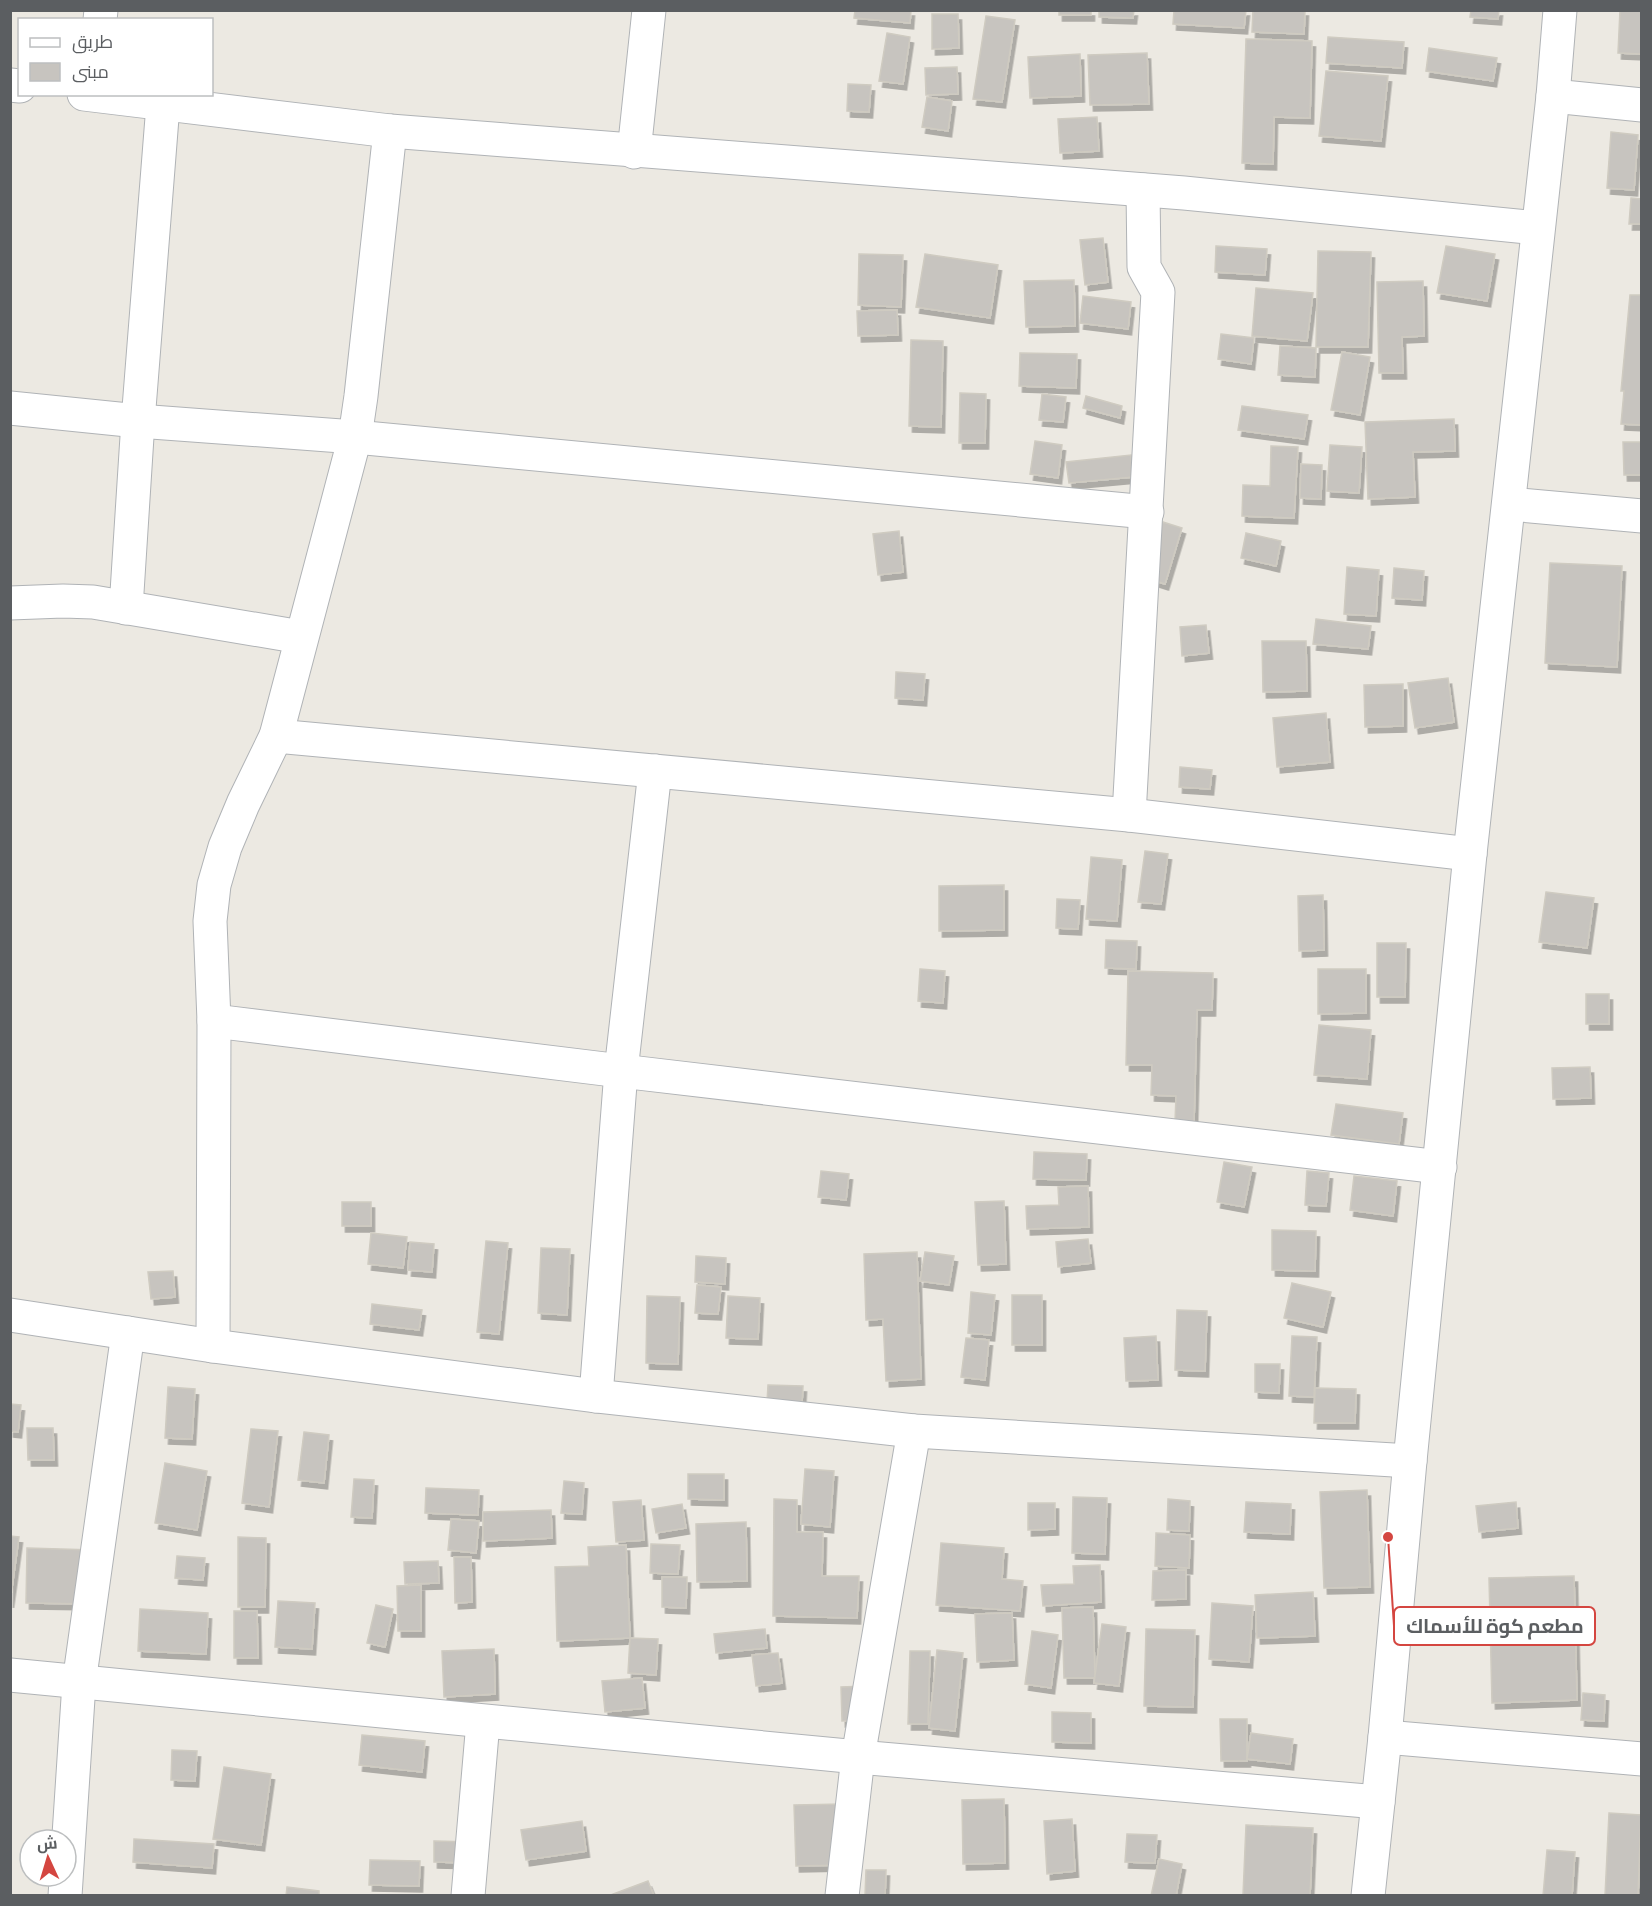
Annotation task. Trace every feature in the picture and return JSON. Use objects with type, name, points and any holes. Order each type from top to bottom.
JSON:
[{"type":"street","points":[[634,152],[649,10]]},
{"type":"street","points":[[1368,1896],[1470,854],[1553,96],[1560,10]]},
{"type":"street","points":[[99,96],[390,131],[634,152],[1143,190],[1537,228]]},
{"type":"street","points":[[1553,96],[1641,105]]},
{"type":"street","points":[[126,608],[163,105]]},
{"type":"street","points":[[213,1346],[214,1021],[210,921],[214,885],[225,848],[243,804],[276,736],[355,436],[390,131]]},
{"type":"street","points":[[1129,815],[1158,292],[1144,267],[1143,190]]},
{"type":"street","points":[[10,408],[138,421],[355,436],[1147,512]]},
{"type":"street","points":[[1509,504],[1641,516]]},
{"type":"street","points":[[10,603],[93,602],[301,637]]},
{"type":"street","points":[[276,736],[1129,815],[1470,854]]},
{"type":"street","points":[[596,1396],[621,1071],[655,771]]},
{"type":"street","points":[[214,1021],[1440,1167]]},
{"type":"street","points":[[10,1315],[213,1346],[596,1396],[914,1431],[1410,1461]]},
{"type":"street","points":[[65,1896],[79,1683],[128,1333]]},
{"type":"street","points":[[843,1896],[858,1756],[914,1431]]},
{"type":"street","points":[[10,1675],[483,1722],[1378,1802]]},
{"type":"street","points":[[468,1896],[483,1722]]},
{"type":"street","points":[[1385,1737],[1641,1759]]},
{"type":"building","points":[[855,10],[911,10],[910,23],[854,18]]},
{"type":"building","points":[[1059,10],[1091,10],[1091,15],[1059,15]]},
{"type":"building","points":[[1099,10],[1134,10],[1133,18],[1099,17]]},
{"type":"building","points":[[1174,10],[1246,10],[1244,28],[1173,24]]},
{"type":"building","points":[[1253,10],[1305,10],[1304,34],[1252,32]]},
{"type":"building","points":[[1471,10],[1499,10],[1498,19],[1470,17]]},
{"type":"building","points":[[1620,10],[1642,10],[1642,54],[1618,53]]},
{"type":"building","points":[[932,14],[958,14],[959,48],[932,49]]},
{"type":"building","points":[[986,16],[1015,20],[1002,102],[973,99]]},
{"type":"building","points":[[887,33],[910,37],[903,84],[879,81]]},
{"type":"building","points":[[1328,37],[1404,42],[1402,68],[1326,63]]},
{"type":"building","points":[[1246,39],[1312,41],[1310,118],[1274,117],[1273,164],[1242,163]]},
{"type":"building","points":[[1429,48],[1497,58],[1493,81],[1426,71]]},
{"type":"building","points":[[1147,53],[1149,104],[1090,105],[1088,55]]},
{"type":"building","points":[[1080,54],[1081,96],[1030,98],[1028,57]]},
{"type":"building","points":[[957,67],[958,94],[926,95],[925,68]]},
{"type":"building","points":[[1326,71],[1388,76],[1381,141],[1319,136]]},
{"type":"building","points":[[848,84],[871,85],[869,112],[847,111]]},
{"type":"building","points":[[927,97],[952,101],[948,131],[922,127]]},
{"type":"building","points":[[1097,117],[1099,151],[1060,153],[1058,119]]},
{"type":"building","points":[[1611,132],[1638,135],[1634,190],[1607,188]]},
{"type":"building","points":[[1631,198],[1642,199],[1642,224],[1629,224]]},
{"type":"building","points":[[1103,238],[1108,282],[1085,285],[1080,240]]},
{"type":"building","points":[[1216,246],[1267,249],[1265,275],[1215,272]]},
{"type":"building","points":[[1446,246],[1495,254],[1487,301],[1437,293]]},
{"type":"building","points":[[1318,251],[1371,252],[1368,347],[1316,347]]},
{"type":"building","points":[[859,254],[903,255],[901,307],[858,305]]},
{"type":"building","points":[[925,254],[998,265],[990,318],[916,307]]},
{"type":"building","points":[[1074,280],[1075,326],[1026,327],[1024,281]]},
{"type":"building","points":[[1423,281],[1424,336],[1402,337],[1403,373],[1379,373],[1377,282]]},
{"type":"building","points":[[1256,288],[1313,293],[1307,341],[1252,336]]},
{"type":"building","points":[[1630,295],[1642,295],[1642,425],[1621,424],[1624,391],[1621,391]]},
{"type":"building","points":[[1083,296],[1131,302],[1128,329],[1080,323]]},
{"type":"building","points":[[897,310],[898,335],[858,336],[857,311]]},
{"type":"building","points":[[1221,334],[1254,338],[1251,364],[1218,359]]},
{"type":"building","points":[[911,340],[943,341],[941,427],[909,426]]},
{"type":"building","points":[[1280,346],[1316,348],[1315,377],[1278,375]]},
{"type":"building","points":[[1342,352],[1370,357],[1360,415],[1331,410]]},
{"type":"building","points":[[1020,353],[1077,354],[1076,388],[1019,386]]},
{"type":"building","points":[[960,393],[986,394],[985,443],[959,443]]},
{"type":"building","points":[[1042,394],[1066,397],[1063,422],[1039,420]]},
{"type":"building","points":[[1086,396],[1122,406],[1120,418],[1083,408]]},
{"type":"building","points":[[1242,406],[1308,415],[1304,439],[1238,430]]},
{"type":"building","points":[[1454,419],[1455,451],[1413,452],[1415,497],[1368,499],[1365,422]]},
{"type":"building","points":[[1035,441],[1062,445],[1058,478],[1030,474]]},
{"type":"building","points":[[1623,442],[1642,442],[1642,475],[1624,475]]},
{"type":"building","points":[[1330,445],[1362,447],[1359,493],[1327,491]]},
{"type":"building","points":[[1271,446],[1298,447],[1294,518],[1242,516],[1243,485],[1270,486]]},
{"type":"building","points":[[1131,455],[1133,477],[1069,483],[1066,462]]},
{"type":"building","points":[[1301,464],[1322,465],[1321,499],[1300,498]]},
{"type":"building","points":[[1163,522],[1182,528],[1165,584],[1146,578]]},
{"type":"building","points":[[899,531],[903,572],[878,575],[873,534]]},
{"type":"building","points":[[1246,533],[1281,541],[1276,566],[1241,558]]},
{"type":"building","points":[[1550,563],[1622,566],[1617,667],[1545,663]]},
{"type":"building","points":[[1347,567],[1379,570],[1376,616],[1344,614]]},
{"type":"building","points":[[1394,568],[1424,571],[1422,600],[1392,598]]},
{"type":"building","points":[[1316,619],[1371,626],[1368,649],[1313,644]]},
{"type":"building","points":[[1206,625],[1209,653],[1182,656],[1180,627]]},
{"type":"building","points":[[1262,641],[1306,641],[1307,691],[1263,692]]},
{"type":"building","points":[[896,672],[925,674],[923,700],[895,698]]},
{"type":"building","points":[[1448,678],[1454,722],[1415,728],[1408,683]]},
{"type":"building","points":[[1403,684],[1403,726],[1365,727],[1364,685]]},
{"type":"building","points":[[1326,713],[1330,762],[1277,767],[1273,718]]},
{"type":"building","points":[[1180,767],[1212,770],[1210,789],[1179,787]]},
{"type":"building","points":[[1145,851],[1168,854],[1161,904],[1138,902]]},
{"type":"building","points":[[1091,857],[1122,860],[1117,921],[1086,919]]},
{"type":"building","points":[[1004,885],[1004,930],[939,931],[939,886]]},
{"type":"building","points":[[1546,892],[1594,898],[1587,948],[1539,942]]},
{"type":"building","points":[[1323,895],[1324,950],[1299,951],[1298,896]]},
{"type":"building","points":[[1057,899],[1080,900],[1078,929],[1056,928]]},
{"type":"building","points":[[1106,940],[1137,941],[1136,969],[1105,968]]},
{"type":"building","points":[[1377,943],[1406,943],[1405,997],[1377,997]]},
{"type":"building","points":[[920,969],[945,971],[943,1003],[918,1001]]},
{"type":"building","points":[[1318,969],[1366,969],[1366,1013],[1318,1014]]},
{"type":"building","points":[[1128,971],[1213,973],[1212,1010],[1197,1010],[1194,1123],[1175,1122],[1176,1096],[1151,1095],[1152,1065],[1126,1065]]},
{"type":"building","points":[[1586,994],[1609,994],[1609,1024],[1586,1024]]},
{"type":"building","points":[[1319,1025],[1371,1030],[1367,1079],[1314,1075]]},
{"type":"building","points":[[1590,1067],[1591,1098],[1553,1099],[1552,1068]]},
{"type":"building","points":[[1336,1104],[1403,1113],[1399,1144],[1331,1135]]},
{"type":"building","points":[[1034,1152],[1087,1154],[1086,1180],[1033,1179]]},
{"type":"building","points":[[1224,1162],[1252,1167],[1244,1207],[1217,1202]]},
{"type":"building","points":[[821,1171],[849,1174],[846,1200],[818,1197]]},
{"type":"building","points":[[1307,1171],[1329,1173],[1326,1206],[1305,1205]]},
{"type":"building","points":[[1354,1176],[1397,1181],[1393,1216],[1350,1210]]},
{"type":"building","points":[[1088,1186],[1089,1227],[1027,1229],[1026,1206],[1059,1205],[1058,1187]]},
{"type":"building","points":[[1004,1201],[1006,1264],[978,1265],[975,1202]]},
{"type":"building","points":[[342,1202],[371,1202],[371,1226],[342,1226]]},
{"type":"building","points":[[1272,1230],[1316,1231],[1315,1271],[1272,1270]]},
{"type":"building","points":[[371,1233],[407,1237],[403,1268],[368,1264]]},
{"type":"building","points":[[1088,1239],[1091,1263],[1058,1267],[1056,1242]]},
{"type":"building","points":[[486,1241],[508,1243],[499,1334],[477,1332]]},
{"type":"building","points":[[410,1242],[434,1244],[432,1272],[408,1270]]},
{"type":"building","points":[[541,1248],[570,1249],[567,1315],[538,1313]]},
{"type":"building","points":[[917,1252],[921,1379],[886,1381],[883,1319],[866,1320],[864,1254]]},
{"type":"building","points":[[925,1252],[954,1256],[949,1285],[920,1281]]},
{"type":"building","points":[[696,1256],[726,1258],[725,1284],[695,1282]]},
{"type":"building","points":[[173,1271],[175,1297],[151,1299],[148,1272]]},
{"type":"building","points":[[1292,1283],[1331,1292],[1323,1327],[1284,1318]]},
{"type":"building","points":[[697,1285],[721,1287],[718,1314],[695,1313]]},
{"type":"building","points":[[971,1292],[995,1295],[991,1335],[968,1333]]},
{"type":"building","points":[[1012,1295],[1042,1295],[1042,1345],[1012,1345]]},
{"type":"building","points":[[647,1296],[680,1297],[678,1364],[646,1363]]},
{"type":"building","points":[[728,1296],[760,1298],[758,1339],[726,1338]]},
{"type":"building","points":[[372,1304],[422,1310],[419,1330],[370,1324]]},
{"type":"building","points":[[1177,1310],[1207,1311],[1205,1371],[1175,1370]]},
{"type":"building","points":[[1156,1336],[1158,1380],[1126,1381],[1124,1338]]},
{"type":"building","points":[[1292,1336],[1317,1337],[1314,1397],[1289,1396]]},
{"type":"building","points":[[966,1338],[989,1340],[985,1380],[961,1377]]},
{"type":"building","points":[[1255,1364],[1280,1364],[1279,1393],[1255,1392]]},
{"type":"building","points":[[768,1385],[803,1386],[802,1403],[767,1402]]},
{"type":"building","points":[[168,1387],[195,1389],[192,1439],[165,1438]]},
{"type":"building","points":[[1315,1388],[1356,1389],[1355,1423],[1314,1423]]},
{"type":"building","points":[[10,1404],[21,1405],[18,1432],[10,1431]]},
{"type":"building","points":[[27,1428],[53,1428],[54,1460],[28,1460]]},
{"type":"building","points":[[251,1429],[278,1431],[269,1507],[242,1503]]},
{"type":"building","points":[[304,1432],[329,1435],[324,1483],[298,1480]]},
{"type":"building","points":[[165,1463],[207,1471],[197,1530],[155,1523]]},
{"type":"building","points":[[805,1469],[834,1471],[830,1527],[801,1524]]},
{"type":"building","points":[[688,1474],[724,1474],[724,1500],[688,1499]]},
{"type":"building","points":[[354,1479],[374,1480],[372,1518],[351,1517]]},
{"type":"building","points":[[564,1481],[584,1483],[582,1514],[561,1513]]},
{"type":"building","points":[[426,1488],[479,1490],[478,1515],[425,1513]]},
{"type":"building","points":[[1367,1490],[1370,1587],[1324,1588],[1320,1492]]},
{"type":"building","points":[[1073,1497],[1107,1498],[1105,1554],[1072,1553]]},
{"type":"building","points":[[774,1499],[797,1500],[797,1532],[823,1532],[822,1576],[859,1576],[857,1618],[773,1616]]},
{"type":"building","points":[[1168,1499],[1190,1501],[1189,1531],[1167,1530]]},
{"type":"building","points":[[641,1500],[644,1540],[616,1542],[613,1502]]},
{"type":"building","points":[[1246,1502],[1291,1504],[1290,1534],[1244,1532]]},
{"type":"building","points":[[1516,1502],[1518,1528],[1479,1532],[1476,1506]]},
{"type":"building","points":[[1028,1503],[1055,1503],[1055,1529],[1028,1530]]},
{"type":"building","points":[[682,1504],[686,1528],[656,1533],[652,1509]]},
{"type":"building","points":[[551,1510],[552,1538],[483,1541],[483,1512]]},
{"type":"building","points":[[451,1519],[479,1521],[476,1553],[448,1550]]},
{"type":"building","points":[[746,1522],[747,1581],[697,1582],[696,1524]]},
{"type":"building","points":[[1156,1533],[1190,1535],[1189,1568],[1155,1566]]},
{"type":"building","points":[[10,1536],[19,1537],[10,1602]]},
{"type":"building","points":[[238,1537],[266,1538],[265,1607],[238,1607]]},
{"type":"building","points":[[941,1543],[1004,1548],[1002,1579],[1023,1581],[1020,1611],[936,1605]]},
{"type":"building","points":[[651,1544],[680,1545],[678,1574],[650,1573]]},
{"type":"building","points":[[626,1545],[630,1638],[557,1641],[555,1567],[589,1566],[588,1547]]},
{"type":"building","points":[[27,1548],[94,1550],[93,1604],[26,1603]]},
{"type":"building","points":[[177,1556],[205,1558],[203,1580],[175,1578]]},
{"type":"building","points":[[454,1557],[471,1557],[472,1602],[455,1603]]},
{"type":"building","points":[[438,1561],[439,1583],[405,1584],[404,1562]]},
{"type":"building","points":[[1100,1565],[1101,1602],[1043,1606],[1041,1585],[1074,1584],[1073,1566]]},
{"type":"building","points":[[1186,1570],[1186,1599],[1152,1600],[1153,1571]]},
{"type":"building","points":[[1574,1576],[1577,1700],[1492,1703],[1489,1578]]},
{"type":"building","points":[[662,1577],[687,1577],[686,1608],[662,1607]]},
{"type":"building","points":[[421,1585],[421,1631],[398,1631],[397,1586]]},
{"type":"building","points":[[1313,1592],[1315,1636],[1257,1638],[1255,1595]]},
{"type":"building","points":[[278,1601],[315,1603],[312,1649],[275,1647]]},
{"type":"building","points":[[1212,1603],[1253,1606],[1249,1662],[1209,1659]]},
{"type":"building","points":[[376,1605],[393,1609],[385,1647],[367,1643]]},
{"type":"building","points":[[1093,1607],[1095,1678],[1064,1678],[1062,1608]]},
{"type":"building","points":[[140,1609],[208,1613],[206,1654],[138,1651]]},
{"type":"building","points":[[234,1611],[257,1611],[258,1658],[234,1658]]},
{"type":"building","points":[[1012,1613],[1014,1660],[977,1662],[975,1614]]},
{"type":"building","points":[[1102,1624],[1126,1627],[1119,1686],[1094,1683]]},
{"type":"building","points":[[765,1629],[767,1648],[716,1653],[714,1634]]},
{"type":"building","points":[[1146,1629],[1195,1630],[1193,1707],[1144,1706]]},
{"type":"building","points":[[1032,1631],[1058,1635],[1051,1688],[1025,1684]]},
{"type":"building","points":[[630,1638],[658,1639],[656,1675],[628,1673]]},
{"type":"building","points":[[494,1649],[495,1694],[444,1697],[442,1651]]},
{"type":"building","points":[[937,1650],[963,1653],[955,1731],[929,1728]]},
{"type":"building","points":[[910,1651],[930,1651],[928,1724],[908,1724]]},
{"type":"building","points":[[778,1653],[782,1683],[756,1686],[752,1655]]},
{"type":"building","points":[[642,1678],[645,1708],[605,1712],[602,1681]]},
{"type":"building","points":[[866,1686],[866,1720],[842,1721],[841,1687]]},
{"type":"building","points":[[1583,1693],[1605,1695],[1604,1721],[1581,1720]]},
{"type":"building","points":[[1052,1712],[1091,1713],[1091,1743],[1052,1742]]},
{"type":"building","points":[[1220,1719],[1247,1719],[1247,1761],[1221,1761]]},
{"type":"building","points":[[1251,1733],[1293,1739],[1290,1764],[1247,1759]]},
{"type":"building","points":[[362,1735],[425,1741],[422,1772],[359,1765]]},
{"type":"building","points":[[172,1750],[197,1751],[195,1781],[171,1780]]},
{"type":"building","points":[[224,1767],[271,1774],[261,1845],[213,1839]]},
{"type":"building","points":[[1004,1799],[1005,1863],[963,1864],[962,1800]]},
{"type":"building","points":[[843,1804],[844,1865],[796,1866],[794,1805]]},
{"type":"building","points":[[1609,1813],[1641,1815],[1638,1896],[1605,1896]]},
{"type":"building","points":[[1072,1819],[1075,1871],[1047,1874],[1044,1821]]},
{"type":"building","points":[[582,1821],[586,1851],[526,1860],[521,1830]]},
{"type":"building","points":[[1246,1825],[1313,1828],[1310,1896],[1243,1895]]},
{"type":"building","points":[[1127,1834],[1157,1835],[1155,1863],[1125,1862]]},
{"type":"building","points":[[134,1839],[214,1844],[212,1868],[133,1862]]},
{"type":"building","points":[[434,1841],[474,1842],[474,1863],[434,1862]]},
{"type":"building","points":[[1547,1850],[1575,1852],[1572,1896],[1543,1896]]},
{"type":"building","points":[[1159,1859],[1182,1864],[1176,1896],[1151,1896]]},
{"type":"building","points":[[370,1860],[420,1861],[419,1886],[369,1885]]},
{"type":"building","points":[[866,1870],[886,1870],[885,1896],[865,1896]]},
{"type":"building","points":[[648,1881],[654,1896],[608,1896]]},
{"type":"building","points":[[287,1887],[319,1891],[319,1896],[286,1896]]},
{"type":"place","name":"مطعم كوة للأسماك","points":[[1388,1537]]}]
